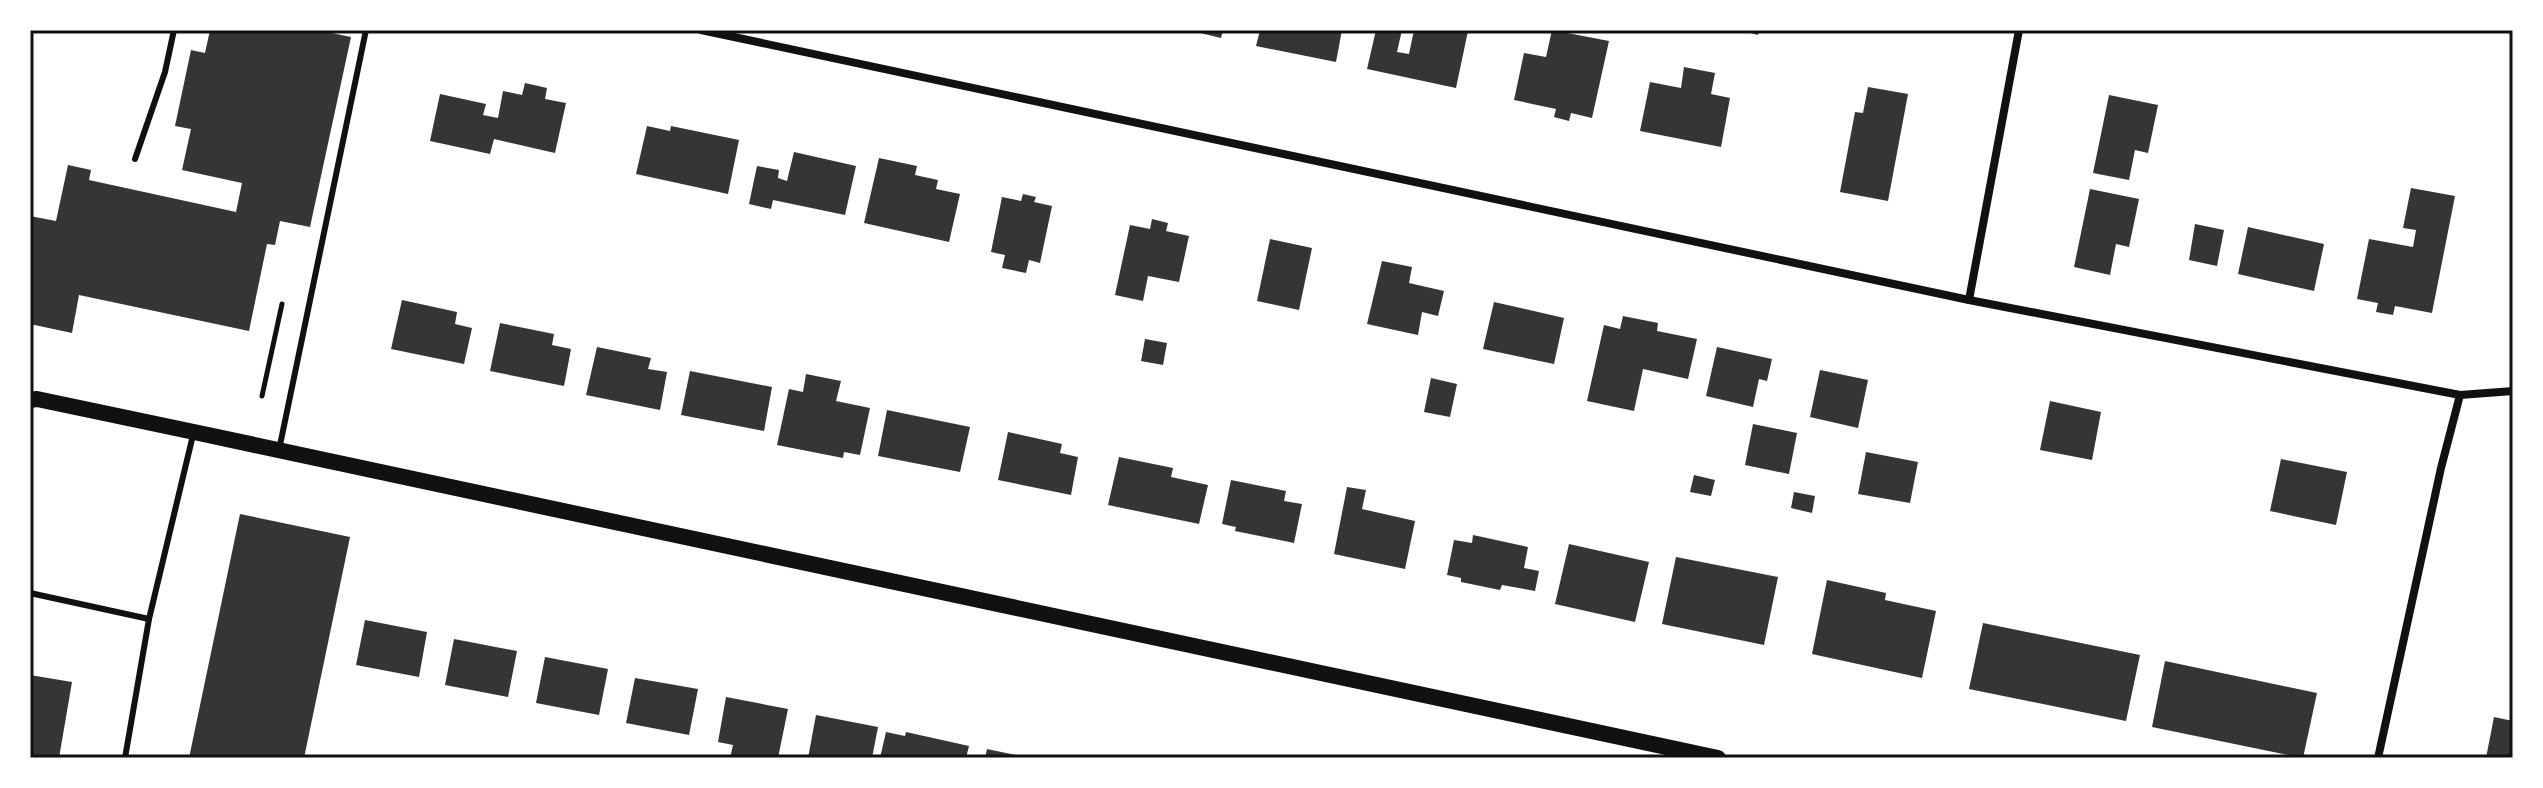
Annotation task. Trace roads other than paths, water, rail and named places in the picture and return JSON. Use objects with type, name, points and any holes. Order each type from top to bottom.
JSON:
[{"type":"main road","points":[[32,398],[1683,754],[1718,758]]},
{"type":"street","points":[[701,30],[1969,300],[2460,395],[2513,391]]},
{"type":"street","points":[[1969,300],[2019,30]]},
{"type":"street","points":[[2378,758],[2441,468],[2460,395]]},
{"type":"lane","points":[[135,159],[165,72],[174,30]]},
{"type":"lane","points":[[279,450],[366,30]]},
{"type":"lane","points":[[125,758],[149,619],[194,432]]},
{"type":"lane","points":[[30,593],[149,619]]}]
